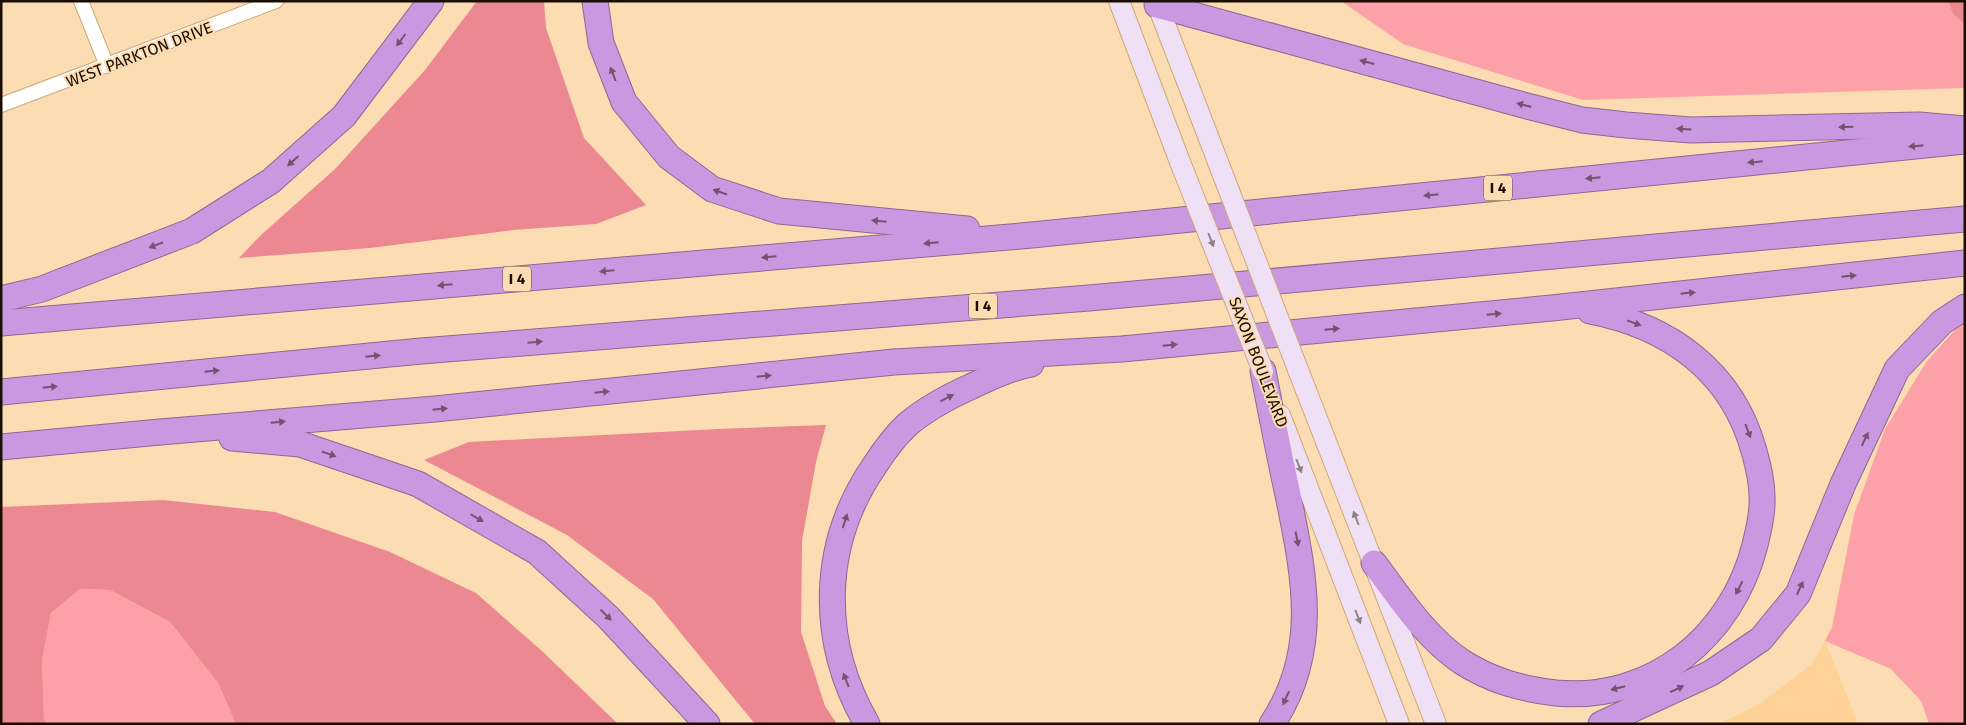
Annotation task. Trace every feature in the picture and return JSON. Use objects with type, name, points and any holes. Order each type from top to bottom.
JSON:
[{"type":"highway","points":[[1,299],[42,289],[192,231],[271,181],[344,116],[431,1]]},
{"type":"highway","points":[[595,1],[601,43],[624,102],[669,157],[712,189],[780,212],[1032,235]]},
{"type":"highway","points":[[1157,3],[1582,120],[1626,126],[1691,130],[1919,125],[1965,129]]},
{"type":"highway","name":"I 4","points":[[1,323],[1032,235],[1965,141]]},
{"type":"highway","name":"I 4","points":[[1,392],[421,351],[1089,298],[1965,218]]},
{"type":"highway","points":[[1,447],[435,409],[894,362],[1122,349],[1552,308],[1965,263]]},
{"type":"highway","points":[[1601,724],[1711,673],[1761,639],[1798,594],[1843,484],[1897,370],[1942,322],[1965,307]]},
{"type":"highway","points":[[1374,563],[1421,624],[1461,661],[1508,685],[1541,691],[1569,694],[1600,693],[1627,686],[1657,674],[1684,656],[1704,638],[1726,612],[1742,585],[1750,562],[1758,532],[1762,505],[1760,471],[1750,433],[1739,409],[1722,384],[1703,364],[1664,336],[1614,316],[1552,308]]},
{"type":"highway","points":[[867,724],[857,707],[844,676],[835,638],[831,608],[838,542],[849,510],[864,481],[881,456],[907,425],[932,406],[990,377],[1023,365],[1122,349]]},
{"type":"highway","points":[[1263,371],[1301,559],[1306,607],[1303,640],[1296,675],[1279,714],[1272,724]]},
{"type":"highway","points":[[160,432],[300,444],[418,484],[537,552],[608,617],[707,724]]},
{"type":"main road","name":"SAXON BOULEVARD","points":[[1119,1],[1399,724]]},
{"type":"main road","points":[[1157,3],[1436,724]]},
{"type":"street","points":[[82,1],[107,66]]},
{"type":"street","name":"WEST PARKTON DRIVE","points":[[1,105],[276,1]]},
{"type":"shaded area","points":[[477,1],[544,1],[546,28],[584,138],[646,205],[596,224],[513,230],[370,248],[239,258],[261,235],[335,169],[425,70]]},
{"type":"shaded area","points":[[1341,1],[1948,1],[1953,14],[1965,24],[1965,88],[1583,100],[1403,44]]},
{"type":"shaded area","points":[[1948,1],[1965,1],[1965,24],[1953,14]]},
{"type":"shaded area","points":[[1965,319],[1965,724],[1929,724],[1921,701],[1891,669],[1825,641],[1832,627],[1854,515],[1885,429],[1927,361]]},
{"type":"shaded area","points":[[826,425],[816,462],[802,541],[801,632],[825,706],[837,724],[755,724],[653,599],[567,535],[424,460],[469,442]]},
{"type":"shaded area","points":[[163,500],[275,512],[390,552],[476,593],[543,652],[618,724],[236,724],[218,683],[170,622],[110,590],[80,589],[51,613],[42,661],[44,719],[46,724],[1,724],[1,507]]},
{"type":"shaded area","points":[[80,589],[110,590],[170,622],[218,683],[236,724],[46,724],[44,719],[42,661],[51,613]]},
{"type":"shaded area","points":[[1825,641],[1858,724],[1719,724],[1761,703],[1812,664]]}]
